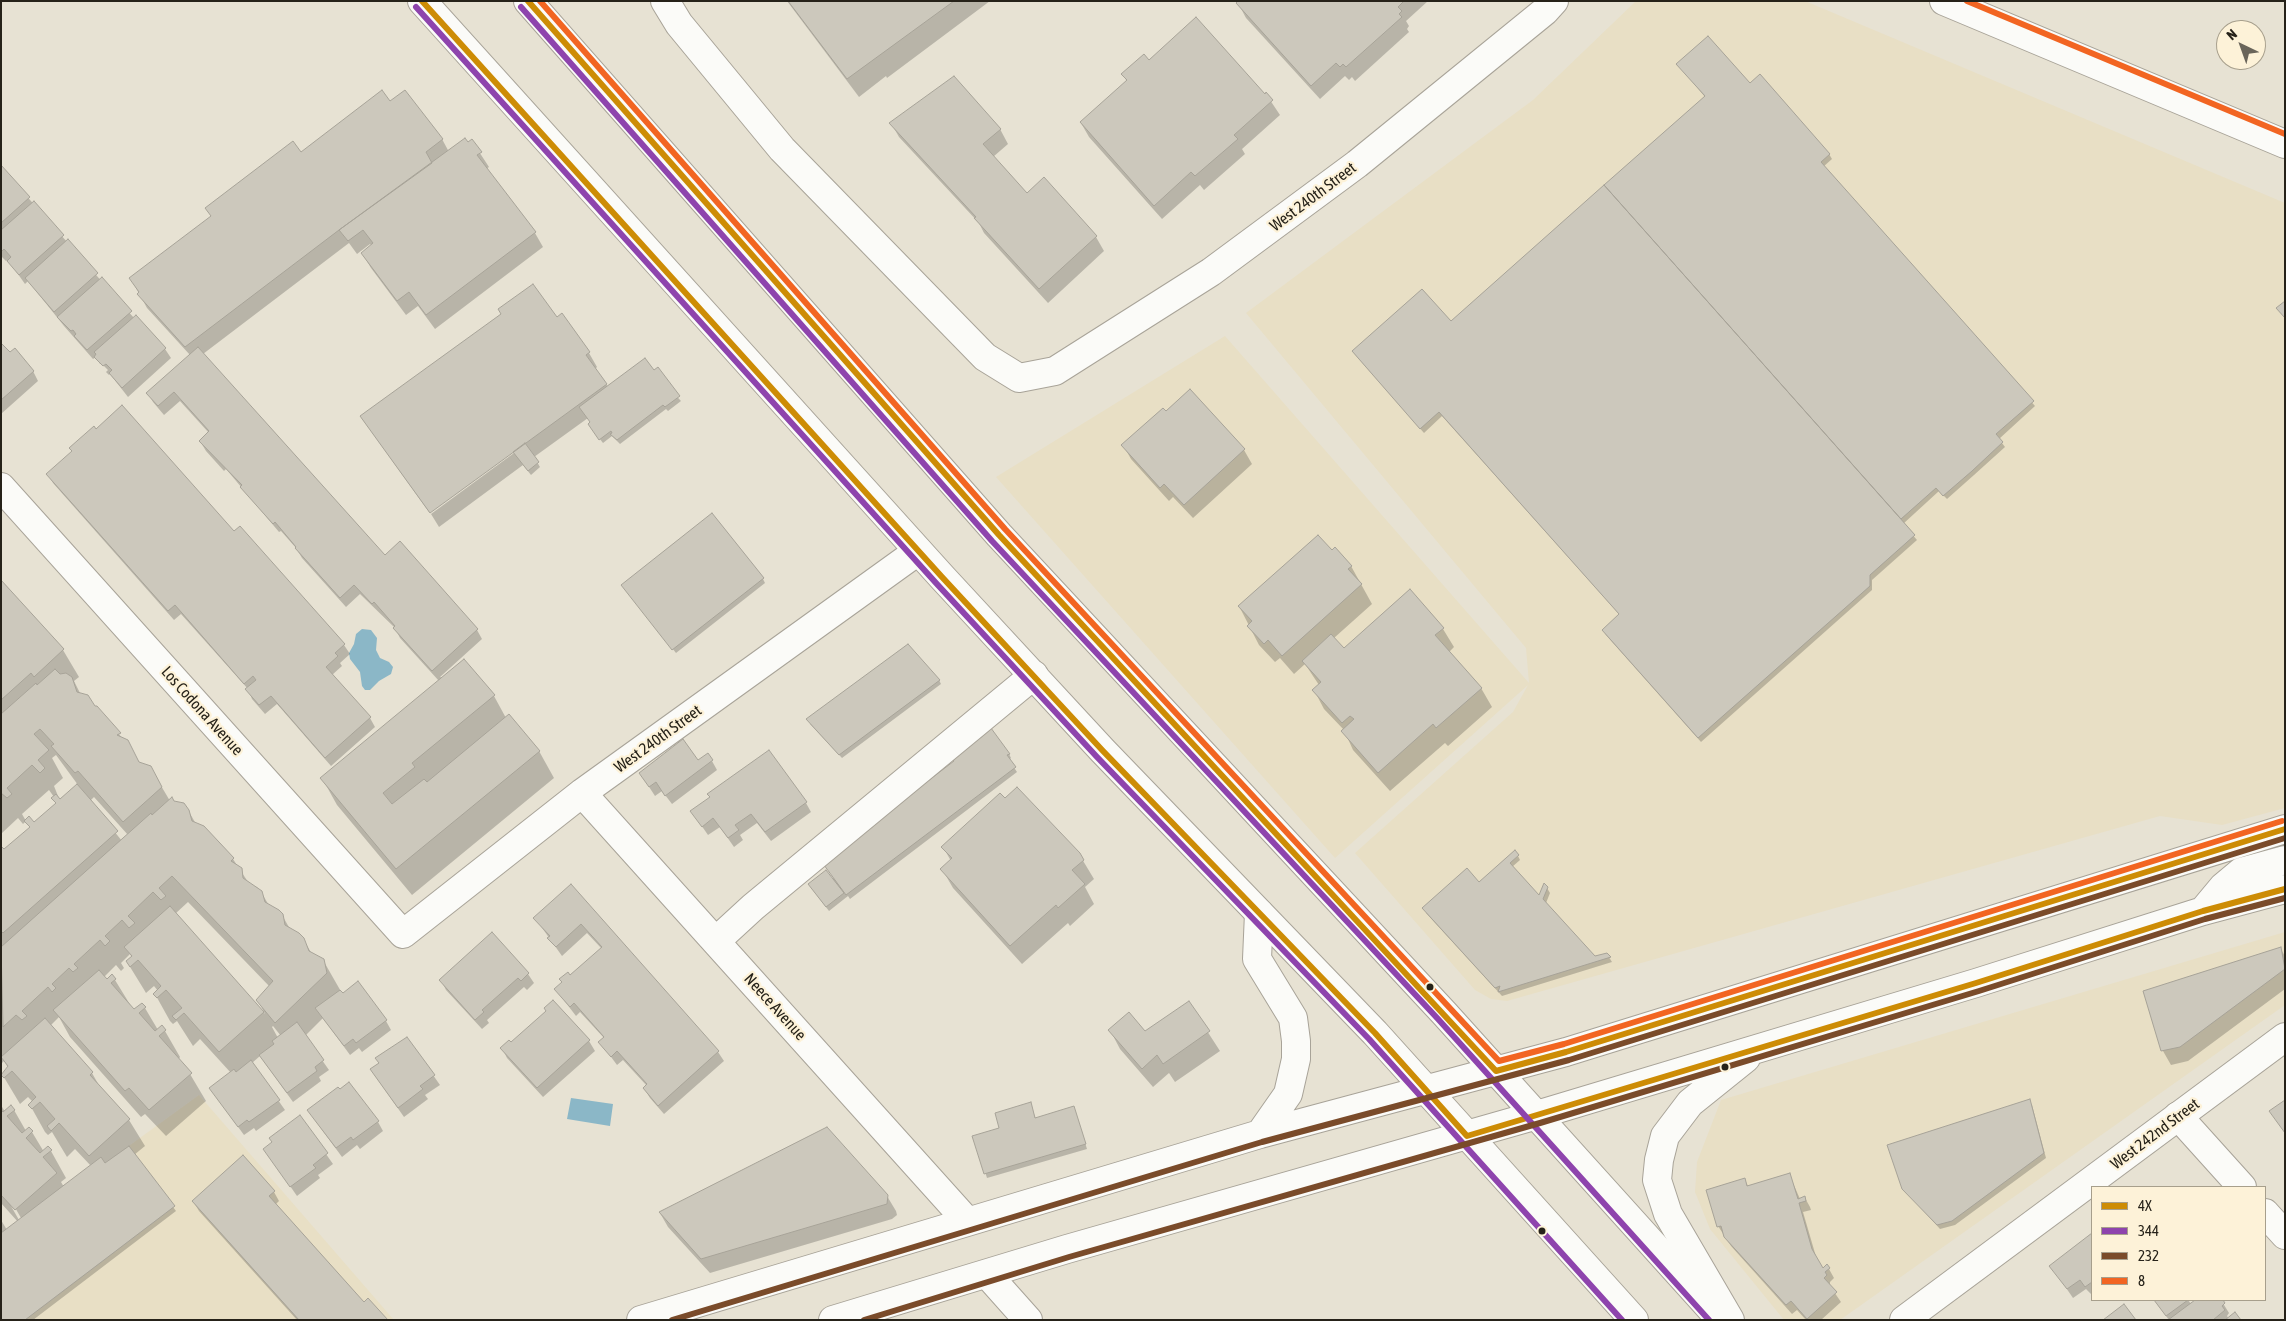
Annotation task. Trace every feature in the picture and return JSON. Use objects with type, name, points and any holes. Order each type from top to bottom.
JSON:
[{"type":"main road","points":[[422,1],[918,551],[1034,674],[1103,751],[1375,1033],[1634,1320]]},
{"type":"main road","points":[[528,1],[999,534],[1496,1070],[1721,1320]]},
{"type":"main road","name":"West 240th Street","points":[[665,1],[679,24],[782,149],[985,357],[1019,378],[1055,370],[1212,272],[1357,164],[1545,11],[1554,1]]},
{"type":"main road","points":[[1944,1],[2285,144]]},
{"type":"main road","name":"Los Codona Avenue","points":[[1,487],[403,934]]},
{"type":"main road","name":"West 240th Street","points":[[403,934],[582,793],[918,551]]},
{"type":"main road","points":[[716,941],[752,907],[1034,674]]},
{"type":"main road","name":"Neece Avenue","points":[[582,793],[967,1221]]},
{"type":"main road","points":[[641,1320],[1260,1134],[1566,1052],[2285,829]]},
{"type":"main road","points":[[2203,911],[2223,887],[2241,872],[2285,860]]},
{"type":"main road","points":[[832,1320],[1076,1246],[1467,1136],[1976,983],[2203,911],[2285,889]]},
{"type":"main road","points":[[1259,913],[1258,959],[1293,1018],[1296,1041],[1296,1059],[1288,1094],[1260,1134]]},
{"type":"main road","name":"West 242nd Street","points":[[1904,1320],[2285,1037]]},
{"type":"main road","points":[[1730,1320],[1668,1214],[1657,1180],[1659,1160],[1665,1136],[1690,1103],[1731,1069],[1761,1048]]},
{"type":"main road","points":[[2178,1116],[2241,1186]]},
{"type":"main road","points":[[2266,1213],[2285,1235]]},
{"type":"main road","points":[[987,1274],[1028,1320]]},
{"type":"shaded area","points":[[1636,1],[1805,1],[2285,203],[2285,808],[2222,825],[2160,816],[1507,1001],[1491,999],[1475,990],[1355,853],[1513,712],[1528,685],[1335,858],[996,477],[1225,336],[1529,683],[1526,648],[1246,313],[1533,100]]},
{"type":"shaded area","points":[[2285,932],[2285,1005],[1840,1320],[1784,1320],[1710,1229],[1695,1192],[1697,1162],[1721,1100]]},
{"type":"shaded area","points":[[199,1095],[394,1320],[1,1320],[1,1239]]},
{"type":"water","points":[[362,629],[371,630],[377,638],[376,650],[380,658],[389,662],[393,667],[391,674],[379,681],[370,690],[365,690],[362,686],[360,672],[350,659],[349,653],[354,644],[356,634]]},
{"type":"water","points":[[571,1098],[613,1104],[610,1126],[567,1119]]},
{"type":"building","points":[[788,1],[954,1],[847,79]]},
{"type":"building","points":[[1238,1],[1404,1],[1398,7],[1402,11],[1399,14],[1402,17],[1346,67],[1343,64],[1340,67],[1336,63],[1311,86],[1236,3]]},
{"type":"building","points":[[1196,17],[1265,94],[1266,92],[1273,100],[1234,135],[1238,139],[1195,176],[1191,172],[1154,206],[1080,122],[1127,80],[1121,74],[1144,54],[1149,60]]},
{"type":"building","points":[[1708,36],[1750,83],[1760,74],[1830,154],[1821,162],[2034,401],[1996,434],[2003,442],[1972,471],[1943,496],[1936,488],[1901,519],[1604,185],[1705,96],[1676,64]]},
{"type":"building","points":[[954,76],[1001,129],[983,144],[1027,193],[1044,177],[1097,236],[1039,289],[974,218],[976,217],[889,123]]},
{"type":"building","points":[[382,90],[390,101],[405,90],[443,139],[426,152],[432,163],[339,230],[185,347],[137,294],[139,292],[129,278],[211,216],[205,208],[293,141],[301,152]]},
{"type":"building","points":[[465,138],[468,142],[472,139],[482,152],[477,155],[536,232],[426,315],[409,292],[397,301],[361,253],[373,243],[363,230],[348,241],[339,230]]},
{"type":"building","points":[[1,165],[30,197],[1,223]]},
{"type":"building","points":[[1604,185],[1915,535],[1870,575],[1870,586],[1698,738],[1602,630],[1619,614],[1439,412],[1420,429],[1352,351],[1422,289],[1451,321]]},
{"type":"building","points":[[34,201],[64,235],[19,275],[7,261],[11,257],[4,249],[1,252],[1,230]]},
{"type":"building","points":[[68,239],[98,273],[54,312],[25,278]]},
{"type":"building","points":[[102,277],[132,311],[87,350],[74,336],[76,334],[73,330],[71,331],[57,317]]},
{"type":"building","points":[[533,284],[557,317],[562,313],[590,352],[586,355],[607,384],[430,513],[360,416],[501,314],[498,309]]},
{"type":"building","points":[[2285,301],[2285,318],[2276,308]]},
{"type":"building","points":[[136,315],[166,348],[122,388],[109,373],[112,370],[106,364],[103,366],[94,357],[96,354],[94,352]]},
{"type":"building","points":[[1,343],[10,352],[15,348],[34,371],[1,400]]},
{"type":"building","points":[[198,347],[385,555],[400,541],[478,629],[432,671],[393,628],[395,626],[374,602],[372,604],[354,585],[340,598],[295,548],[275,522],[273,524],[240,487],[242,485],[199,441],[209,431],[174,392],[158,406],[146,393]]},
{"type":"building","points":[[645,358],[654,370],[658,367],[680,396],[665,407],[663,405],[617,440],[610,434],[612,433],[611,431],[599,440],[588,424],[590,422],[579,407]]},
{"type":"building","points":[[1190,389],[1245,449],[1184,505],[1164,484],[1160,488],[1121,445],[1163,408],[1166,411]]},
{"type":"building","points":[[122,405],[234,531],[240,526],[345,644],[335,653],[338,656],[326,667],[371,717],[325,758],[271,696],[259,705],[245,689],[256,680],[253,676],[244,684],[175,605],[168,611],[46,474],[72,451],[69,448],[94,426],[96,429]]},
{"type":"building","points":[[525,443],[539,462],[528,471],[513,452]]},
{"type":"building","points":[[712,513],[764,578],[672,650],[621,585]]},
{"type":"building","points":[[1318,535],[1332,550],[1335,547],[1352,566],[1348,569],[1362,584],[1282,656],[1268,640],[1264,644],[1247,626],[1252,621],[1238,606]]},
{"type":"building","points":[[1,580],[64,649],[34,677],[31,673],[1,700]]},
{"type":"building","points":[[1410,589],[1444,628],[1435,635],[1482,688],[1436,728],[1433,724],[1378,773],[1341,731],[1354,719],[1350,716],[1342,723],[1312,690],[1321,682],[1302,661],[1331,634],[1344,648]]},
{"type":"building","points":[[908,644],[940,680],[839,755],[806,719]]},
{"type":"building","points":[[464,659],[495,695],[412,763],[415,767],[383,793],[392,804],[424,779],[427,782],[509,714],[540,751],[396,869],[320,778]]},
{"type":"building","points":[[55,669],[60,674],[66,673],[72,677],[77,692],[88,695],[95,706],[121,733],[117,735],[128,740],[139,762],[151,766],[162,787],[123,822],[78,771],[75,773],[51,746],[54,744],[40,729],[34,734],[49,750],[38,760],[45,768],[40,773],[32,765],[7,788],[12,794],[7,798],[1,793],[1,714]]},
{"type":"building","points":[[988,724],[1010,754],[1007,755],[1016,767],[846,895],[824,865],[838,855],[836,851],[954,761],[948,754]]},
{"type":"building","points":[[683,739],[698,760],[708,753],[713,760],[665,796],[656,782],[649,787],[639,773]]},
{"type":"building","points":[[769,750],[807,802],[765,832],[751,814],[735,825],[739,830],[728,838],[713,818],[702,827],[690,811],[710,797],[707,794]]},
{"type":"building","points":[[77,784],[118,831],[3,933],[1,931],[1,846],[4,849],[30,827],[24,821],[29,816],[34,822],[56,803],[51,798],[56,794],[60,799]]},
{"type":"building","points":[[1017,787],[1080,853],[1084,860],[1072,870],[1085,884],[1058,908],[1056,905],[1010,946],[940,869],[952,858],[941,847],[1000,793],[1005,798]]},
{"type":"building","points":[[172,797],[174,801],[184,803],[189,810],[192,821],[204,826],[234,858],[231,861],[242,868],[243,878],[262,891],[265,902],[283,914],[285,925],[304,938],[309,951],[324,959],[327,973],[275,1023],[256,1000],[273,981],[172,876],[159,888],[166,896],[161,900],[153,892],[128,916],[135,923],[129,928],[122,920],[105,936],[110,941],[105,946],[100,940],[74,964],[78,968],[73,972],[69,968],[52,984],[56,988],[52,992],[48,987],[22,1011],[27,1016],[22,1020],[16,1015],[3,1027],[1,947],[151,813],[152,815]]},
{"type":"building","points":[[1515,850],[1519,855],[1510,863],[1539,895],[1544,883],[1548,887],[1543,899],[1595,956],[1607,953],[1611,957],[1498,992],[1500,986],[1495,988],[1422,908],[1467,868],[1479,882]]},
{"type":"building","points":[[826,870],[844,893],[826,907],[808,884]]},
{"type":"building","points":[[571,884],[719,1051],[658,1106],[643,1088],[647,1084],[617,1051],[611,1057],[598,1042],[604,1037],[574,1003],[570,1007],[554,989],[562,982],[559,979],[568,972],[570,975],[602,947],[581,924],[556,947],[547,938],[550,936],[533,918]]},
{"type":"building","points":[[170,906],[264,1012],[219,1052],[184,1013],[176,1020],[172,1016],[182,1008],[166,990],[157,998],[153,994],[161,986],[138,960],[130,967],[126,961],[132,956],[124,947]]},
{"type":"building","points":[[492,932],[529,973],[521,981],[518,978],[482,1010],[484,1012],[475,1020],[439,980]]},
{"type":"building","points":[[2281,947],[2285,969],[2180,1047],[2161,1051],[2143,991]]},
{"type":"building","points":[[99,970],[107,979],[112,974],[116,979],[111,983],[134,1009],[142,1003],[146,1007],[139,1013],[155,1031],[162,1025],[166,1030],[159,1036],[192,1073],[149,1110],[129,1088],[125,1091],[53,1010]]},
{"type":"building","points":[[358,981],[387,1020],[356,1043],[353,1039],[344,1046],[315,1008],[340,990],[343,993]]},
{"type":"building","points":[[553,1000],[590,1040],[537,1088],[500,1048],[509,1040],[511,1042],[546,1011],[544,1008]]},
{"type":"building","points":[[1189,1001],[1210,1031],[1163,1064],[1157,1055],[1142,1069],[1108,1030],[1129,1012],[1145,1031]]},
{"type":"building","points":[[45,1018],[93,1072],[90,1075],[130,1119],[89,1156],[59,1123],[51,1131],[47,1126],[55,1119],[40,1102],[32,1109],[28,1105],[36,1097],[12,1071],[4,1078],[1,1075],[8,1066],[1,1057]]},
{"type":"building","points":[[297,1022],[324,1060],[315,1067],[317,1071],[287,1093],[259,1055],[274,1044],[272,1041]]},
{"type":"building","points":[[407,1037],[435,1075],[420,1086],[423,1089],[398,1108],[370,1069],[379,1063],[375,1058]]},
{"type":"building","points":[[251,1060],[280,1100],[249,1122],[247,1120],[238,1127],[209,1088],[234,1069],[236,1072]]},
{"type":"building","points":[[349,1082],[379,1121],[353,1140],[351,1137],[336,1148],[307,1110],[338,1087],[340,1089]]},
{"type":"building","points":[[2030,1099],[2044,1153],[1952,1221],[1937,1225],[1902,1189],[1887,1145]]},
{"type":"building","points":[[2285,1100],[2285,1133],[2269,1111]]},
{"type":"building","points":[[1031,1102],[1035,1118],[1074,1106],[1086,1144],[984,1174],[972,1136],[999,1128],[995,1113]]},
{"type":"building","points":[[11,1105],[15,1110],[7,1116],[22,1133],[29,1127],[33,1131],[26,1138],[40,1153],[48,1146],[52,1150],[43,1157],[57,1173],[15,1210],[1,1195],[1,1110],[3,1112]]},
{"type":"building","points":[[300,1115],[328,1153],[313,1165],[316,1168],[290,1187],[263,1149],[272,1142],[269,1138]]},
{"type":"building","points":[[827,1127],[888,1195],[887,1204],[701,1259],[659,1212]]},
{"type":"building","points":[[129,1146],[175,1206],[25,1320],[1,1320],[1,1233],[101,1157],[105,1163]]},
{"type":"building","points":[[243,1155],[275,1191],[269,1196],[364,1302],[368,1298],[388,1320],[299,1320],[192,1201]]},
{"type":"building","points":[[1790,1173],[1798,1199],[1805,1196],[1806,1201],[1799,1203],[1812,1249],[1823,1268],[1827,1264],[1830,1268],[1825,1272],[1827,1275],[1824,1278],[1837,1292],[1807,1319],[1791,1301],[1786,1305],[1724,1237],[1721,1226],[1717,1227],[1706,1190],[1745,1178],[1747,1186]]},
{"type":"building","points":[[2091,1234],[2091,1283],[2085,1287],[2080,1280],[2067,1289],[2049,1266]]},
{"type":"building","points":[[2155,1301],[2187,1301],[2166,1316]]},
{"type":"building","points":[[2194,1301],[2224,1301],[2225,1303],[2222,1306],[2225,1310],[2213,1320],[2168,1320]]},
{"type":"building","points":[[2124,1304],[2136,1320],[2103,1320]]},
{"type":"building","points":[[2235,1312],[2241,1320],[2225,1320]]},
{"type":"transit line","name":"4X","points":[[422,1],[942,577],[1103,751],[1375,1033],[1467,1136],[1976,983],[2203,911],[2285,889]]},
{"type":"transit line","name":"4X","points":[[528,1],[999,535],[1496,1071],[1566,1052],[2285,829]]},
{"type":"transit line","name":"8","points":[[540,1],[1005,529],[1499,1061],[1564,1044],[2282,821]]},
{"type":"transit line","name":"8","points":[[1967,1],[2285,134]]},
{"type":"transit line","name":"344","points":[[416,7],[936,583],[1097,757],[1369,1039],[1622,1320]]},
{"type":"transit line","name":"344","points":[[521,7],[992,541],[1438,1019],[1709,1320]]},
{"type":"transit line","name":"232","points":[[672,1320],[1262,1142],[1569,1060],[2285,838]]},
{"type":"transit line","name":"232","points":[[864,1320],[1069,1257],[1540,1123],[1979,991],[2205,919],[2285,898]]}]
